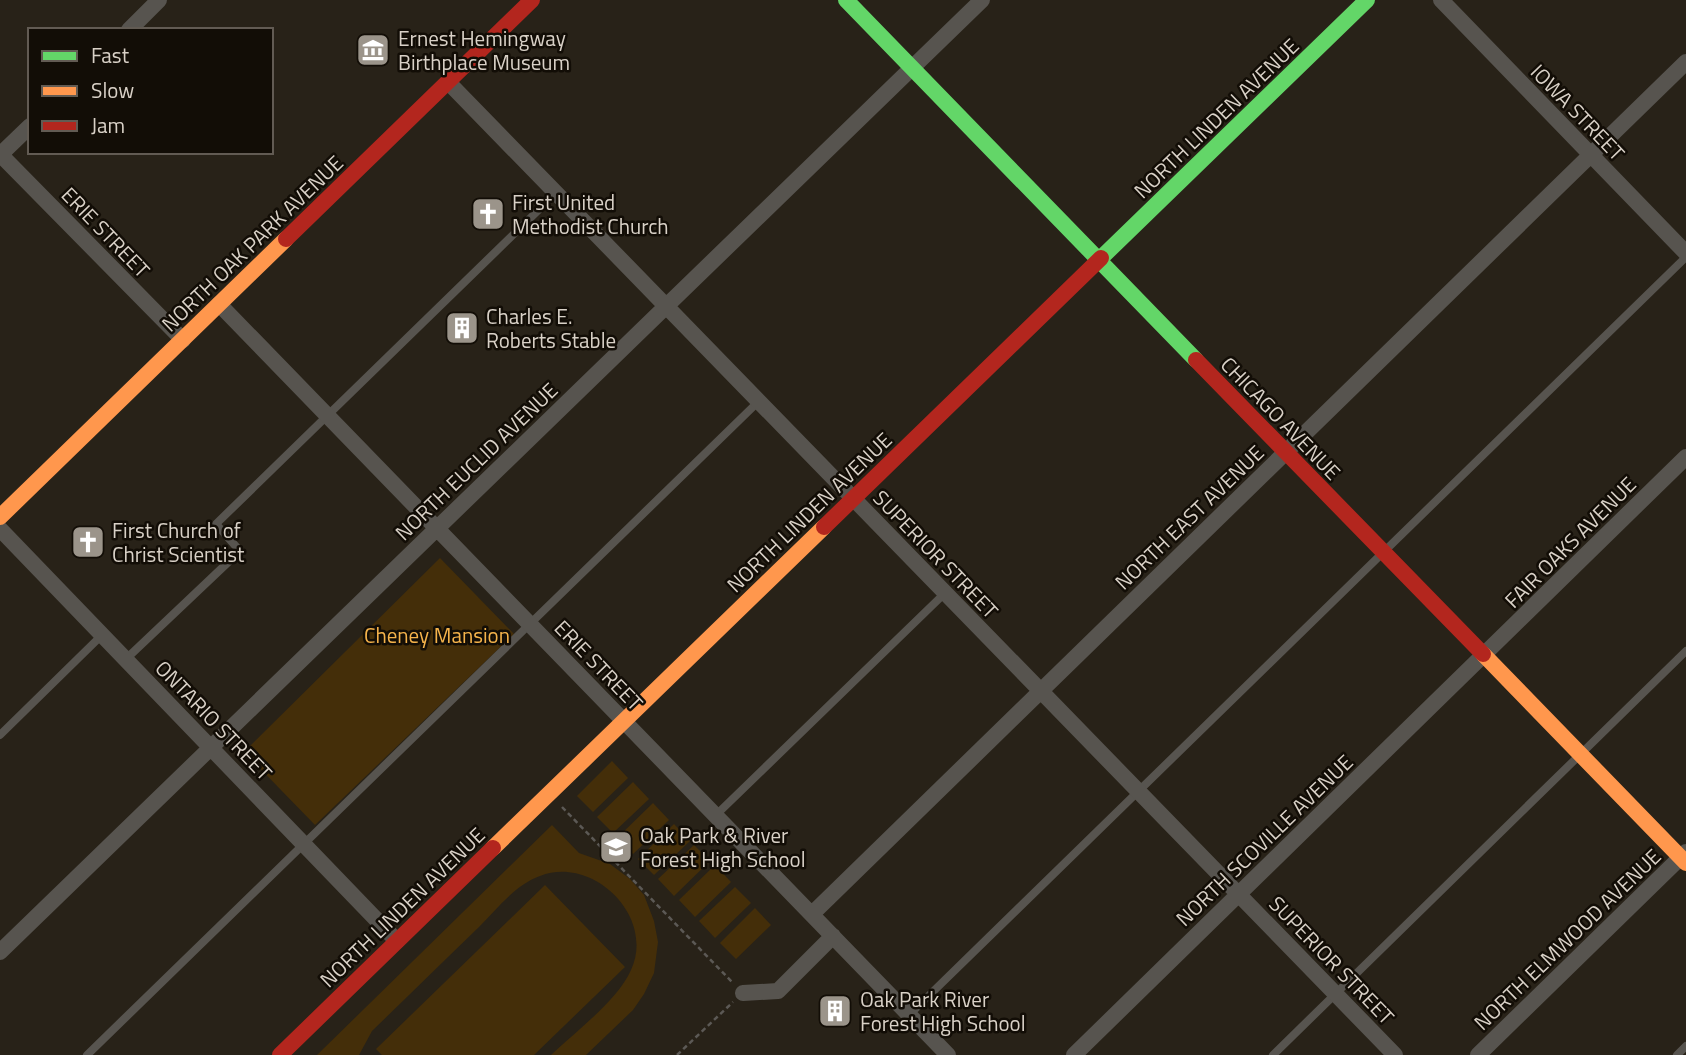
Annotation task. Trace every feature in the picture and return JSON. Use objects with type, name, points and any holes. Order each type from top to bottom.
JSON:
[{"type":"street","points":[[131,28],[159,0]]},
{"type":"street","name":"NORTH OAK PARK AVENUE","points":[[0,517],[533,0]]},
{"type":"street","name":"CHICAGO AVENUE","points":[[846,0],[1684,858]]},
{"type":"street","name":"NORTH EUCLID AVENUE","points":[[0,952],[982,0]]},
{"type":"street","name":"NORTH LINDEN AVENUE","points":[[280,1055],[1367,0]]},
{"type":"street","name":"IOWA STREET","points":[[1441,0],[1686,255]]},
{"type":"street","name":"NORTH EAST AVENUE","points":[[812,914],[1686,62]]},
{"type":"street","name":"SUPERIOR STREET","points":[[448,82],[1395,1055]]},
{"type":"street","points":[[0,155],[28,128]]},
{"type":"street","name":"ERIE STREET","points":[[0,155],[183,340]]},
{"type":"street","name":"ERIE STREET","points":[[219,304],[948,1055]]},
{"type":"street","name":"FAIR OAKS AVENUE","points":[[1484,656],[1686,457]]},
{"type":"street","name":"ONTARIO STREET","points":[[0,529],[397,941]]},
{"type":"street","name":"NORTH SCOVILLE AVENUE","points":[[1074,1055],[1484,656]]},
{"type":"street","name":"NORTH ELMWOOD AVENUE","points":[[1478,1055],[1684,858]]},
{"type":"street","points":[[743,993],[778,991],[833,936]]},
{"type":"lane","points":[[126,659],[240,551],[216,524],[556,193]]},
{"type":"lane","points":[[909,1015],[1686,255]]},
{"type":"lane","points":[[87,1055],[759,401]]},
{"type":"lane","points":[[716,815],[945,593]]},
{"type":"lane","points":[[0,735],[102,635]]},
{"type":"lane","points":[[1273,1055],[1686,651]]},
{"type":"lane","points":[[1677,1055],[1686,1046]]},
{"type":"path","points":[[556,800],[743,993],[677,1055]]},
{"type":"green space","name":"Cheney Mansion","points":[[440,558],[514,634],[315,825],[244,752]]},
{"type":"green space","points":[[612,761],[628,778],[593,812],[577,796]]},
{"type":"green space","points":[[633,782],[649,799],[613,833],[597,817]]},
{"type":"green space","points":[[653,803],[669,820],[633,854],[617,838]]},
{"type":"green space","points":[[674,824],[690,841],[654,875],[638,859]]},
{"type":"green space","points":[[552,825],[579,853],[610,864],[630,879],[644,895],[654,921],[658,942],[654,973],[633,1010],[586,1055],[551,1055],[616,993],[631,970],[636,950],[635,930],[627,911],[614,895],[598,882],[580,874],[560,872],[531,880],[507,898],[372,1031],[359,1055],[317,1055]]},
{"type":"green space","points":[[694,845],[710,861],[674,896],[658,879]]},
{"type":"green space","points":[[715,865],[731,882],[695,917],[679,900]]},
{"type":"green space","points":[[545,885],[625,967],[534,1055],[382,1055],[376,1049]]},
{"type":"green space","points":[[735,887],[751,903],[715,938],[699,921]]},
{"type":"green space","points":[[755,908],[771,925],[736,959],[720,943]]},
{"type":"traffic: fast","points":[[846,0],[1196,360]]},
{"type":"traffic: fast","points":[[1101,258],[1367,0]]},
{"type":"traffic: slow","points":[[0,517],[286,239]]},
{"type":"traffic: slow","points":[[493,848],[824,527]]},
{"type":"traffic: slow","points":[[1483,654],[1686,863]]},
{"type":"traffic: jam","points":[[286,239],[532,0]]},
{"type":"traffic: jam","points":[[824,527],[1101,258]]},
{"type":"traffic: jam","points":[[1196,360],[1483,654]]},
{"type":"traffic: jam","points":[[280,1055],[493,848]]},
{"type":"place","name":"Ernest Hemingway Birthplace Museum","points":[[373,50]]},
{"type":"place","name":"First United Methodist Church","points":[[488,214]]},
{"type":"place","name":"Charles E. Roberts Stable","points":[[462,328]]},
{"type":"place","name":"First Church of Christ Scientist","points":[[88,542]]},
{"type":"place","name":"Oak Park & River Forest High School","points":[[616,847]]},
{"type":"place","name":"Oak Park River Forest High School","points":[[835,1011]]}]
